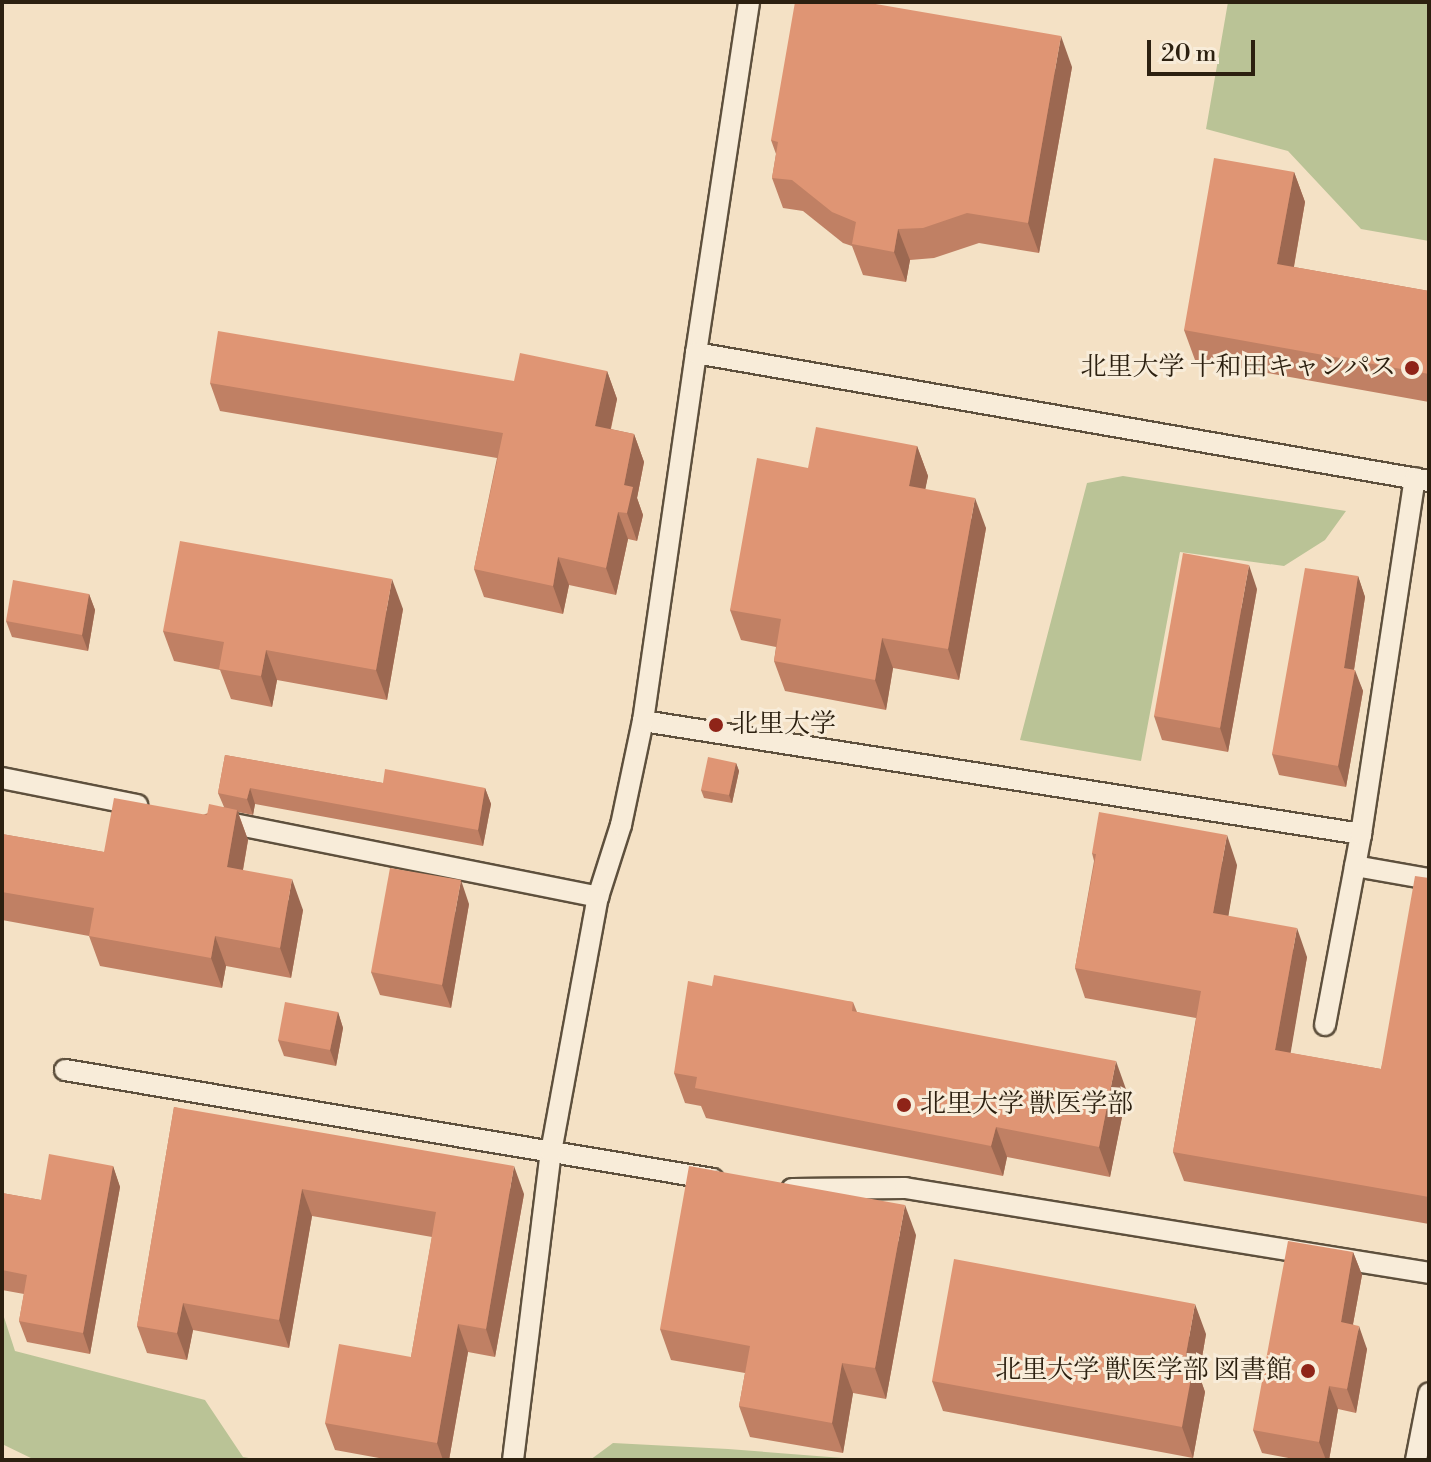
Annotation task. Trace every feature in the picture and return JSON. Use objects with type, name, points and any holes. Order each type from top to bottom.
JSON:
[{"type":"lane","points":[[513,1460],[551,1152],[598,897],[621,825],[643,721],[749,2]]},
{"type":"lane","points":[[696,353],[1422,480],[1325,1025]]},
{"type":"lane","points":[[643,721],[1361,834]]},
{"type":"lane","points":[[2,778],[155,809]]},
{"type":"lane","points":[[201,818],[598,897]]},
{"type":"lane","points":[[1355,866],[1429,879]]},
{"type":"lane","points":[[65,1070],[730,1182]]},
{"type":"lane","points":[[775,1190],[905,1188],[1429,1273]]},
{"type":"lane","points":[[1416,1460],[1429,1393]]},
{"type":"green space","points":[[1228,2],[1429,2],[1429,241],[1361,229],[1288,151],[1206,129]]},
{"type":"green space","points":[[1123,476],[1346,511],[1325,540],[1284,566],[1180,552],[1141,761],[1020,740],[1087,483]]},
{"type":"green space","points":[[2,1311],[15,1351],[205,1400],[243,1457],[261,1460],[35,1460],[2,1444]]},
{"type":"green space","points":[[613,1443],[728,1449],[868,1460],[590,1460]]},
{"type":"building","points":[[795,2],[864,2],[1061,36],[1028,223],[967,213],[923,228],[898,229],[894,252],[852,244],[856,222],[832,212],[792,180],[772,178],[778,142],[771,140]]},
{"type":"building","points":[[1214,158],[1294,172],[1277,264],[1429,291],[1429,374],[1184,330]]},
{"type":"building","points":[[218,331],[514,381],[520,353],[607,371],[595,426],[634,434],[624,485],[633,487],[627,513],[618,512],[606,568],[558,557],[553,586],[474,569],[503,433],[210,383]]},
{"type":"building","points":[[816,427],[917,446],[909,486],[975,498],[948,649],[882,638],[875,680],[774,661],[781,619],[730,610],[757,458],[808,468]]},
{"type":"building","points":[[180,541],[392,579],[376,670],[266,650],[261,676],[219,669],[224,642],[163,631]]},
{"type":"building","points":[[1183,553],[1249,565],[1220,728],[1154,716]]},
{"type":"building","points":[[1305,568],[1358,576],[1344,668],[1355,670],[1338,766],[1272,754]]},
{"type":"building","points":[[13,580],[89,594],[82,635],[6,621]]},
{"type":"building","points":[[225,755],[383,783],[385,769],[485,788],[478,830],[250,788],[247,799],[218,793]]},
{"type":"building","points":[[708,757],[736,763],[729,795],[701,790]]},
{"type":"building","points":[[114,798],[207,815],[209,804],[237,810],[227,867],[292,879],[280,948],[215,936],[211,958],[89,936],[94,908],[2,892],[2,834],[104,852]]},
{"type":"building","points":[[1099,812],[1227,835],[1213,913],[1297,928],[1275,1050],[1381,1069],[1415,876],[1429,878],[1429,1197],[1173,1152],[1201,991],[1075,968],[1096,854],[1092,853]]},
{"type":"building","points":[[390,868],[461,880],[442,985],[371,972]]},
{"type":"building","points":[[714,975],[853,1002],[852,1011],[1116,1061],[1099,1147],[996,1127],[991,1146],[695,1088],[697,1077],[674,1073],[688,981],[712,986]]},
{"type":"building","points":[[285,1002],[338,1012],[330,1050],[278,1040]]},
{"type":"building","points":[[174,1107],[514,1166],[486,1329],[458,1324],[437,1443],[325,1423],[339,1344],[411,1357],[436,1212],[302,1189],[279,1320],[183,1303],[177,1333],[137,1326]]},
{"type":"building","points":[[49,1154],[113,1166],[83,1333],[19,1321],[27,1275],[2,1270],[2,1193],[41,1200]]},
{"type":"building","points":[[689,1166],[905,1205],[875,1368],[842,1363],[832,1423],[739,1406],[750,1346],[660,1329]]},
{"type":"building","points":[[1288,1241],[1353,1252],[1341,1322],[1359,1326],[1347,1389],[1329,1386],[1319,1442],[1253,1430]]},
{"type":"building","points":[[954,1259],[1195,1304],[1185,1360],[1194,1362],[1182,1427],[932,1381]]},
{"type":"place","name":"北里大学 十和田キャンパス","points":[[1412,368]]},
{"type":"place","name":"北里大学","points":[[716,725]]},
{"type":"place","name":"北里大学 獣医学部","points":[[904,1105]]},
{"type":"place","name":"北里大学 獣医学部 図書館","points":[[1308,1371]]}]
